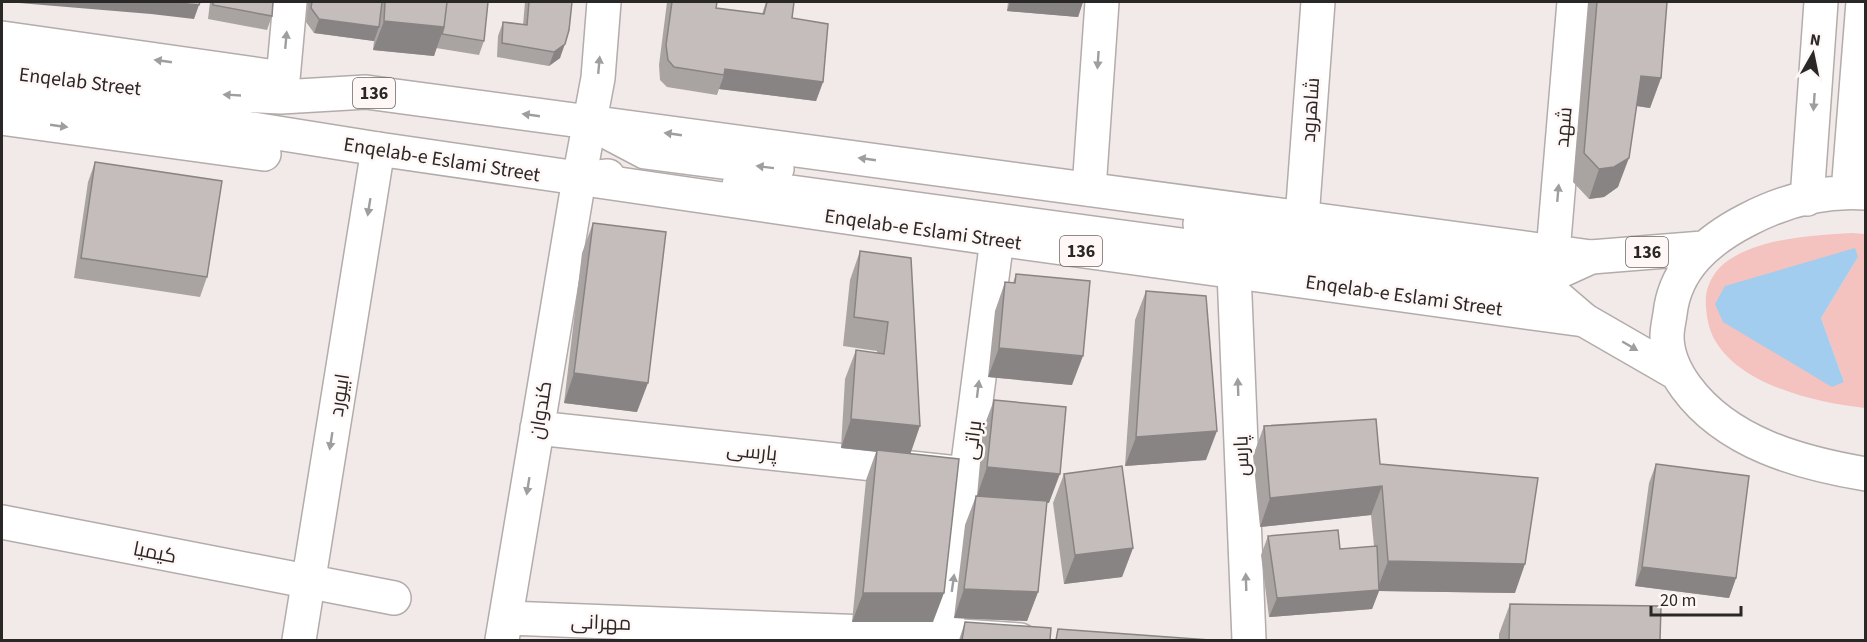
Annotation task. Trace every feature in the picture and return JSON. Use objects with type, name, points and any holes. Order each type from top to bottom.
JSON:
[{"type":"main road","points":[[283,79],[290,2]]},
{"type":"main road","name":"کندوان","points":[[504,629],[598,78],[604,2]]},
{"type":"main road","points":[[1089,189],[1102,2]]},
{"type":"main road","name":"شاهرود","points":[[1302,218],[1318,2]]},
{"type":"main road","name":"شهد","points":[[1553,252],[1574,2]]},
{"type":"main road","points":[[1807,199],[1821,2]]},
{"type":"main road","points":[[1863,2],[1857,192],[1807,199],[1760,213],[1730,229],[1703,248],[1680,278],[1671,304],[1667,337],[1676,373],[1693,396],[1720,422],[1742,436],[1780,453],[1866,474]]},
{"type":"main road","points":[[2,38],[366,92]]},
{"type":"main road","name":"Enqelab Street","points":[[2,70],[158,103]]},
{"type":"main road","name":"136","points":[[158,103],[366,92],[1591,257],[1703,248]]},
{"type":"main road","name":"Enqelab Street","points":[[2,94],[158,103]]},
{"type":"main road","name":"Enqelab-e Eslami Street","points":[[158,103],[378,149],[997,239],[1584,320],[1676,373]]},
{"type":"main road","points":[[2,118],[279,156],[378,149]]},
{"type":"main road","points":[[589,123],[645,152],[1558,272],[1591,257]]},
{"type":"main road","name":"ابیورد","points":[[299,640],[378,149]]},
{"type":"main road","points":[[579,179],[641,172],[1556,296],[1584,320]]},
{"type":"main road","name":"براتی","points":[[945,638],[997,239]]},
{"type":"main road","name":"پارس","points":[[1234,272],[1249,640]]},
{"type":"main road","name":"پارسی","points":[[537,428],[967,474]]},
{"type":"main road","name":"کیمیا","points":[[2,522],[394,598]]},
{"type":"main road","name":"مهرانی","points":[[504,629],[1020,640]]},
{"type":"shaded area","points":[[1852,233],[1865,234],[1865,408],[1827,402],[1785,390],[1746,372],[1730,360],[1715,341],[1707,317],[1707,292],[1712,278],[1720,267],[1745,251],[1774,242]],"holes":[[[1858,257],[1821,318],[1844,382],[1726,286]]]},
{"type":"water","points":[[1855,248],[1858,257],[1821,318],[1844,382],[1832,387],[1723,322],[1715,304],[1725,286]]},
{"type":"building","points":[[168,2],[200,2],[199,5]]},
{"type":"building","points":[[213,2],[273,2],[272,16],[213,5]]},
{"type":"building","points":[[312,2],[382,2],[379,27],[319,19],[311,8]]},
{"type":"building","points":[[385,2],[447,2],[444,27],[384,21]]},
{"type":"building","points":[[447,2],[488,2],[484,41],[442,34]]},
{"type":"building","points":[[529,2],[572,2],[565,44],[554,52],[502,43],[503,22],[527,25]]},
{"type":"building","points":[[672,2],[717,2],[716,8],[764,14],[767,2],[794,2],[792,18],[828,24],[823,82],[725,69],[724,75],[674,67],[668,60],[666,45]]},
{"type":"building","points":[[1597,2],[1667,2],[1661,78],[1641,76],[1629,158],[1614,167],[1599,169],[1584,153]]},
{"type":"building","points":[[95,162],[222,181],[207,277],[81,258]]},
{"type":"building","points":[[593,223],[666,232],[648,383],[574,373]]},
{"type":"building","points":[[860,251],[911,258],[920,426],[851,419],[856,350],[884,354],[888,322],[854,317]]},
{"type":"building","points":[[1016,274],[1090,281],[1083,356],[999,348],[1005,282],[1015,283]]},
{"type":"building","points":[[1146,291],[1206,296],[1217,431],[1136,437]]},
{"type":"building","points":[[994,400],[1066,407],[1060,474],[987,467]]},
{"type":"building","points":[[1376,419],[1380,464],[1538,478],[1525,564],[1388,561],[1382,486],[1270,498],[1264,426]]},
{"type":"building","points":[[877,450],[959,459],[944,593],[863,593]]},
{"type":"building","points":[[1656,464],[1749,476],[1736,578],[1642,567]]},
{"type":"building","points":[[1122,466],[1133,548],[1075,555],[1064,474]]},
{"type":"building","points":[[976,496],[1047,501],[1038,592],[964,589]]},
{"type":"building","points":[[1338,530],[1340,549],[1377,546],[1379,590],[1277,598],[1268,536]]},
{"type":"building","points":[[1510,604],[1661,606],[1660,640],[1509,640]]},
{"type":"building","points":[[965,622],[1051,628],[1050,640],[962,640]]},
{"type":"building","points":[[1058,629],[1210,640],[1056,640]]}]
